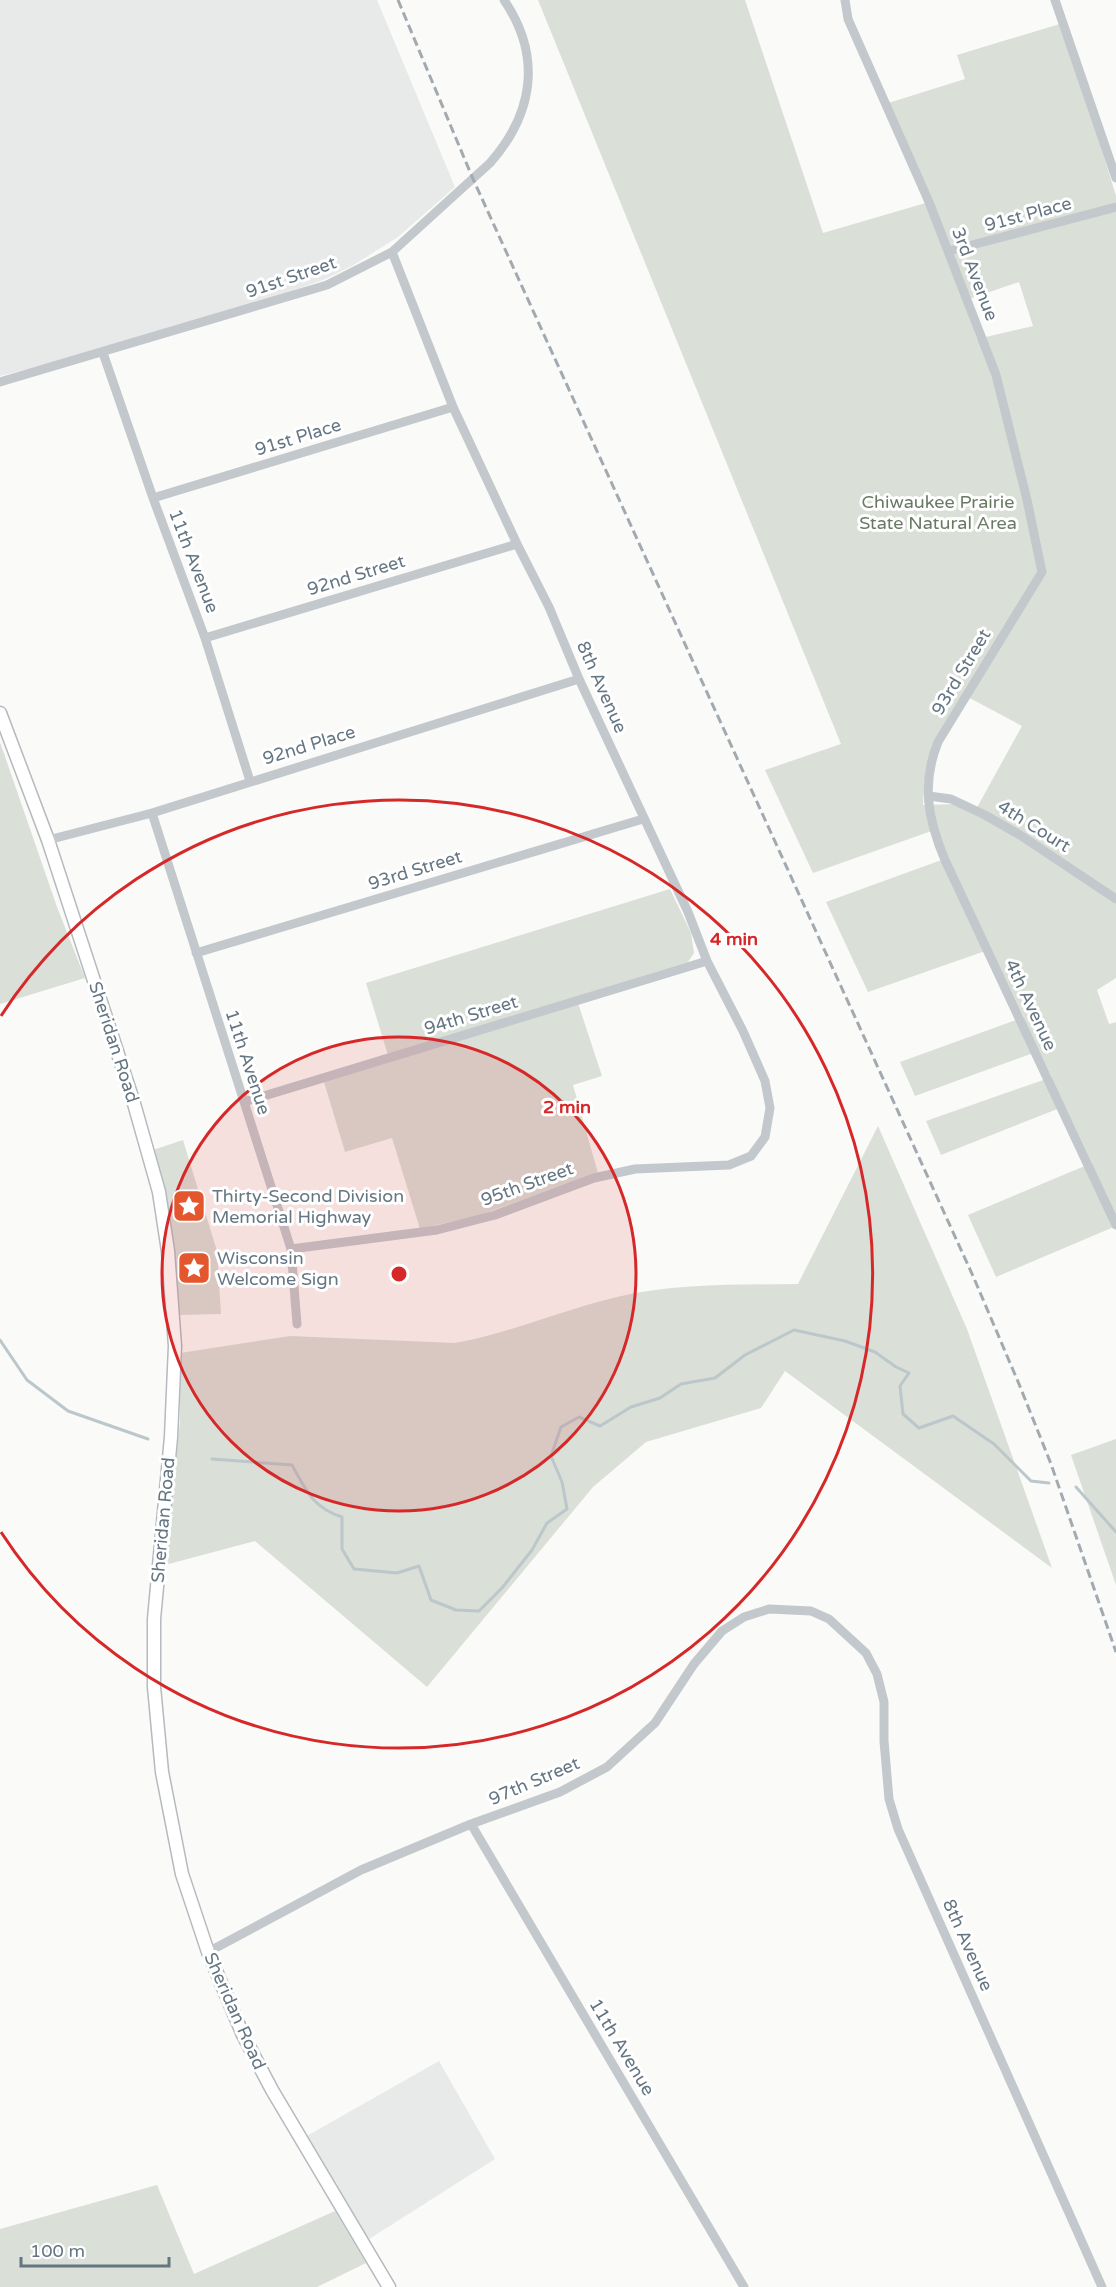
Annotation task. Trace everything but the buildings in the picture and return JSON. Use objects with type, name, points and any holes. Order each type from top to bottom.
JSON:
[{"type":"main road","name":"Sheridan Road","points":[[0,703],[5,726]]},
{"type":"main road","name":"Sheridan Road","points":[[0,713],[48,840],[133,1100],[159,1192],[168,1251],[175,1346],[171,1437],[154,1619],[154,1687],[162,1772],[182,1874],[208,1952],[243,2035],[272,2090],[389,2287]]},
{"type":"street","name":"91st Street","points":[[0,382],[327,285],[392,252],[490,163],[500,152],[518,121],[528,93],[529,66],[520,30],[504,0]]},
{"type":"street","name":"3rd Avenue","points":[[845,0],[848,19],[949,251],[996,375],[1028,500],[1042,572]]},
{"type":"street","points":[[1055,0],[1116,178]]},
{"type":"street","name":"91st Place","points":[[949,251],[1116,207]]},
{"type":"street","name":"8th Avenue","points":[[392,252],[453,407],[549,607],[579,679],[688,912],[707,961],[743,1031],[765,1081],[770,1108],[765,1137]]},
{"type":"street","name":"11th Avenue","points":[[103,353],[205,638],[250,781]]},
{"type":"street","name":"91st Place","points":[[153,498],[453,407]]},
{"type":"street","name":"92nd Street","points":[[205,638],[517,544]]},
{"type":"street","name":"93rd Street","points":[[929,796],[932,757],[938,742],[1042,572]]},
{"type":"street","name":"92nd Place","points":[[48,840],[152,813],[579,679]]},
{"type":"street","name":"4th Court","points":[[929,796],[951,799],[985,815],[1020,835],[1116,899]]},
{"type":"street","name":"4th Avenue","points":[[929,796],[933,831],[945,860],[1116,1225]]},
{"type":"street","name":"11th Avenue","points":[[152,813],[291,1249],[297,1324]]},
{"type":"street","name":"93rd Street","points":[[196,953],[643,819]]},
{"type":"street","name":"94th Street","points":[[244,1101],[707,961]]},
{"type":"street","name":"95th Street","points":[[291,1249],[437,1230],[495,1215],[594,1178],[635,1169],[729,1165],[751,1156],[765,1137]]},
{"type":"street","name":"97th Street","points":[[208,1952],[360,1870],[471,1824],[560,1792],[607,1767],[655,1723],[694,1664],[722,1631],[744,1617],[769,1610],[792,1609],[811,1611],[829,1619]]},
{"type":"street","name":"8th Avenue","points":[[829,1619],[866,1653],[877,1674],[884,1702],[884,1741],[889,1799],[898,1829],[1102,2287]]},
{"type":"street","name":"11th Avenue","points":[[471,1824],[744,2287]]},
{"type":"shaded area","points":[[0,0],[377,0],[455,187],[398,237],[352,266],[323,280],[92,353],[0,376]]},
{"type":"shaded area","points":[[439,2061],[495,2159],[366,2241],[305,2137]]},
{"type":"green space","name":"Chiwaukee Prairie State Natural Area","points":[[538,0],[745,0],[823,233],[929,202],[885,104],[965,79],[957,55],[1063,23],[1116,196],[1116,978],[1097,990],[1109,1024],[1116,1022],[1116,1226],[996,1277],[968,1215],[1092,1163],[1065,1106],[941,1155],[926,1121],[1052,1077],[1039,1051],[915,1096],[900,1062],[1024,1017],[991,949],[868,992],[826,902],[947,858],[937,829],[813,873],[765,770],[841,744]],"holes":[[[1019,282],[1033,326],[977,339],[963,301]],[[964,695],[1022,726],[974,813],[957,804],[923,805],[926,771],[933,746]]]},
{"type":"green space","points":[[0,742],[57,907],[85,978],[0,1004]]},
{"type":"green space","points":[[670,889],[691,933],[694,953],[688,962],[576,997],[602,1076],[573,1085],[598,1173],[480,1215],[420,1229],[392,1138],[345,1152],[324,1082],[390,1062],[366,983]]},
{"type":"green space","points":[[878,1126],[967,1329],[1052,1568],[785,1371],[761,1408],[646,1442],[593,1487],[427,1687],[255,1541],[165,1565],[180,1422],[180,1353],[290,1336],[455,1343],[639,1292],[707,1286],[798,1284]]},
{"type":"green space","points":[[183,1140],[217,1251],[221,1314],[179,1315],[153,1150]]},
{"type":"green space","points":[[1116,1439],[1116,1585],[1071,1455]]},
{"type":"green space","points":[[157,2185],[194,2274],[335,2211],[366,2263],[317,2287],[0,2287],[0,2229]]},
{"type":"waterway","points":[[212,1459],[292,1465],[311,1497],[324,1509],[342,1517],[342,1549],[354,1569],[397,1573],[419,1566],[431,1600],[456,1610],[479,1611],[502,1588],[532,1550],[547,1523],[567,1509],[562,1482],[551,1456],[561,1427],[579,1417],[600,1426],[631,1407],[660,1398],[681,1384],[715,1378],[745,1355],[794,1330],[845,1341],[875,1352],[909,1373],[900,1386],[903,1414],[919,1428],[953,1416],[994,1444],[1031,1481],[1049,1483]]},
{"type":"waterway","points":[[0,1340],[27,1380],[68,1411],[148,1439]]},
{"type":"waterway","points":[[1076,1487],[1116,1532]]},
{"type":"railway","points":[[398,0],[473,179],[973,1276],[1051,1464],[1116,1652]]},
{"type":"place","name":"Thirty-Second Division Memorial Highway","points":[[189,1206]]},
{"type":"place","name":"Wisconsin Welcome Sign","points":[[194,1268]]}]
